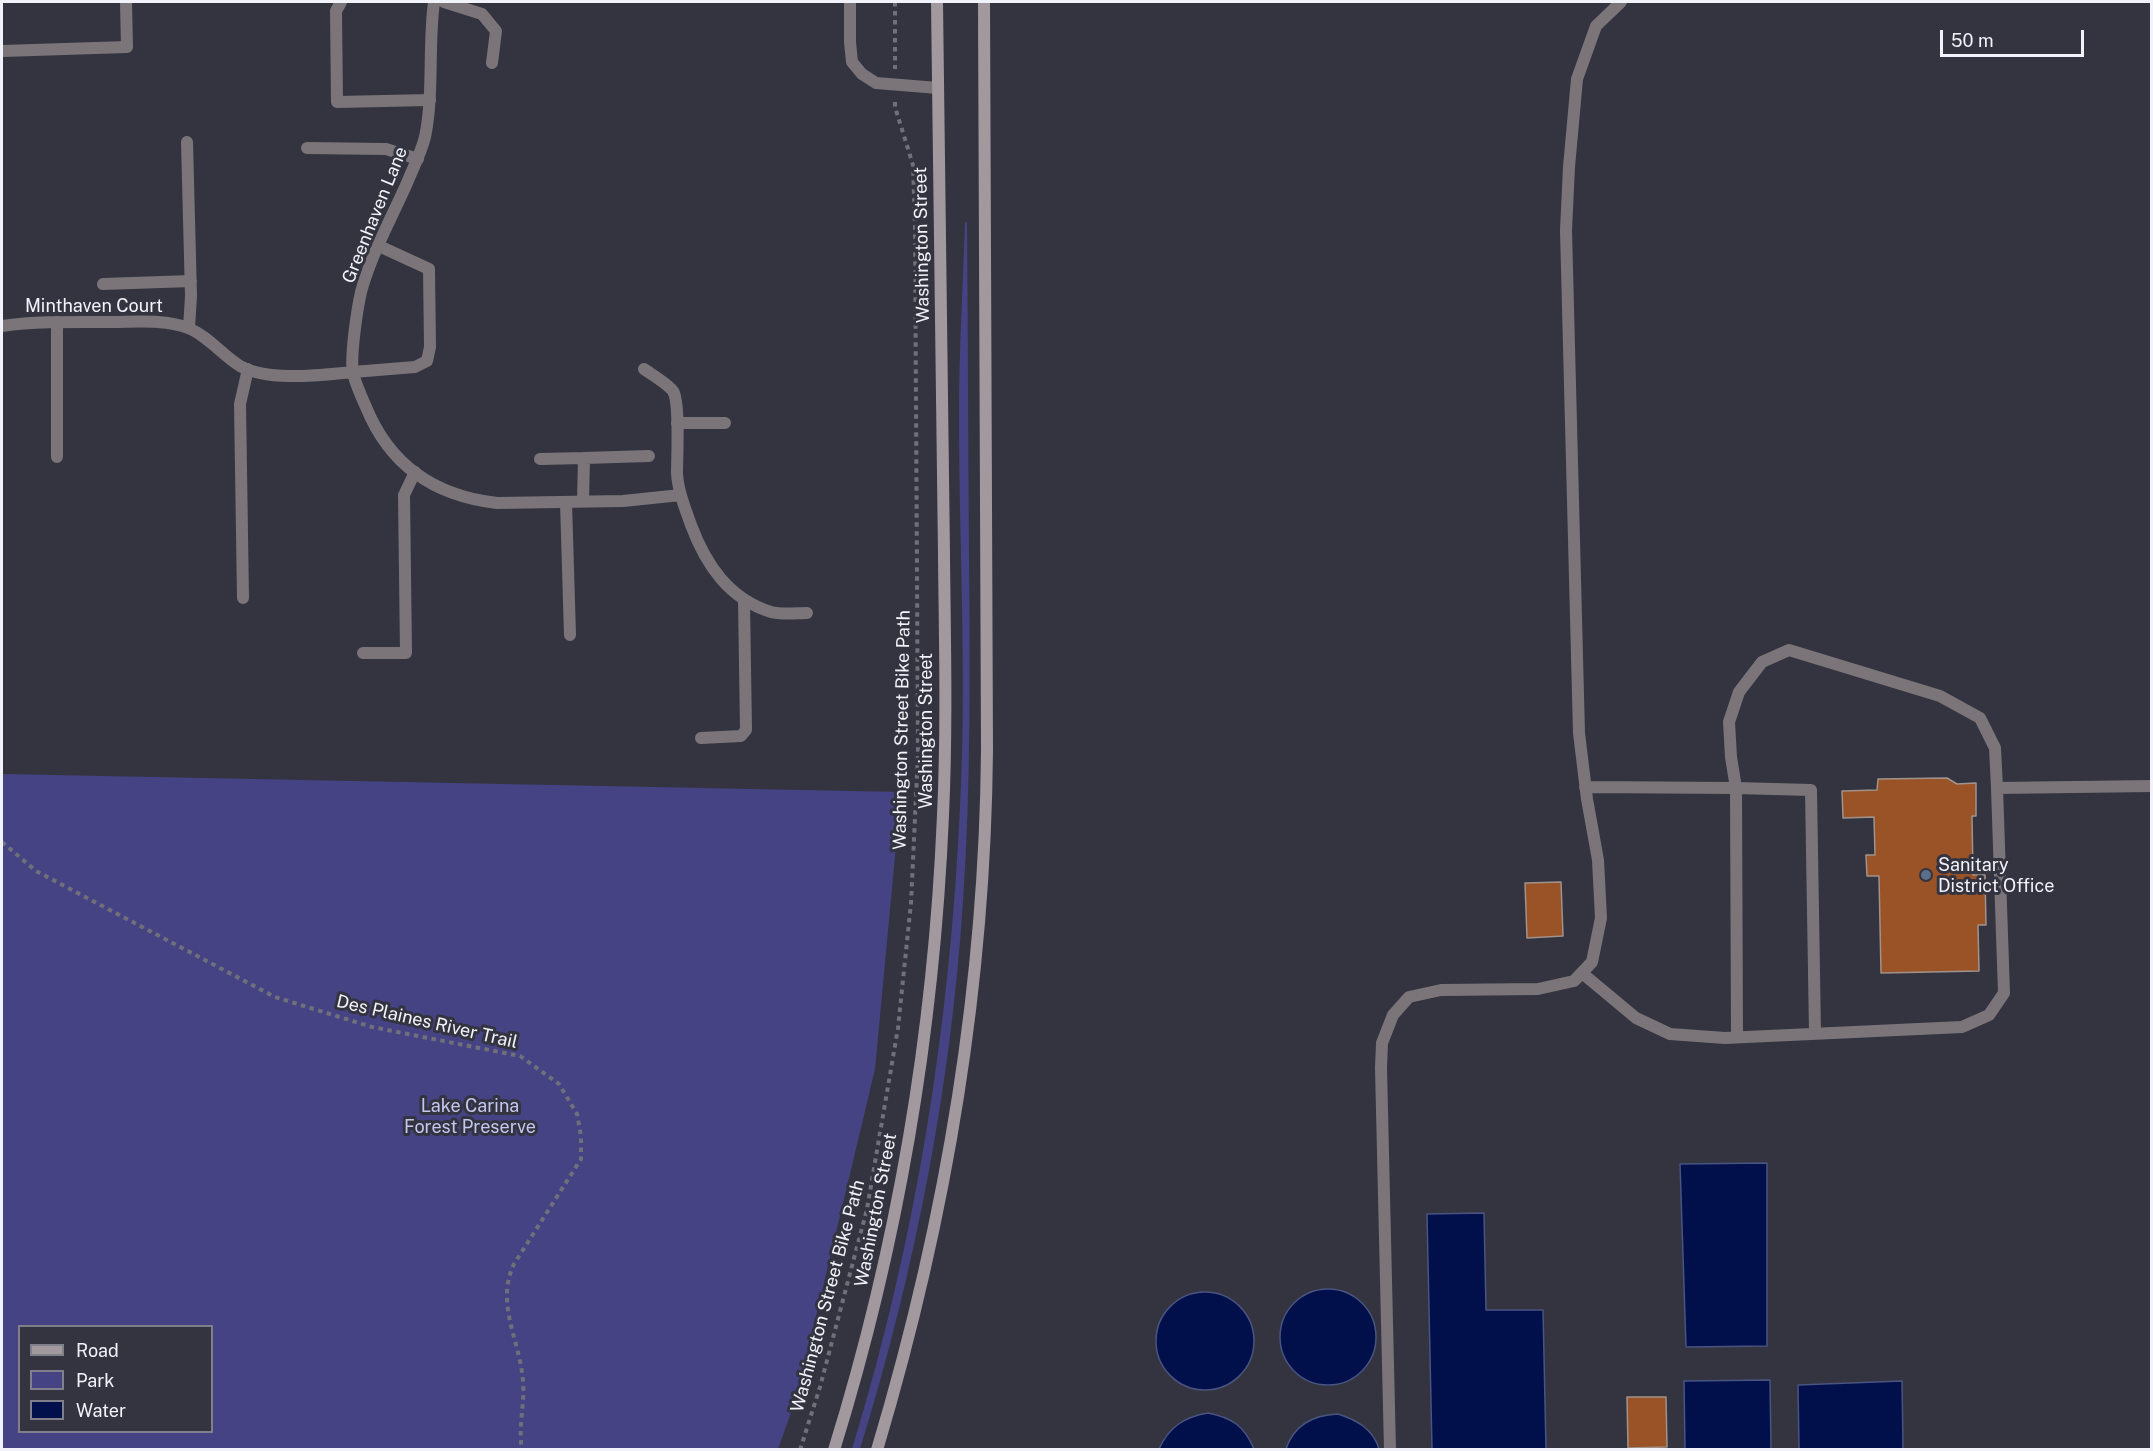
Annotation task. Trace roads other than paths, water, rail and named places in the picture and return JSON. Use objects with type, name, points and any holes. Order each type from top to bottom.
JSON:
[{"type":"main road","name":"Washington Street","points":[[834,1449],[878,1294],[897,1199],[922,1048],[937,911],[945,733],[937,2]]},
{"type":"main road","points":[[877,1449],[916,1308],[951,1143],[973,984],[982,879],[987,750],[984,2]]},
{"type":"street","points":[[2,51],[127,47],[126,2]]},
{"type":"street","points":[[340,2],[336,11],[338,102],[430,100]]},
{"type":"street","name":"Greenhaven Lane","points":[[434,2],[430,32],[430,100],[424,137],[418,159],[361,292],[353,372],[375,430],[401,463],[438,488],[478,501],[497,503],[623,501],[681,495]]},
{"type":"street","points":[[444,2],[482,14],[496,31],[492,63]]},
{"type":"street","points":[[850,2],[852,62],[862,74],[876,83],[938,88]]},
{"type":"street","points":[[1390,1449],[1381,1068],[1382,1043],[1393,1015],[1409,997],[1441,990],[1538,989],[1574,981],[1592,962],[1601,918],[1598,860],[1585,787],[1579,733],[1566,230],[1577,79],[1596,26],[1621,2]]},
{"type":"street","points":[[187,142],[191,281],[189,328]]},
{"type":"street","points":[[307,148],[386,149],[418,159]]},
{"type":"street","name":"Minthaven Court","points":[[2,326],[27,322],[163,322],[189,328],[224,356],[248,369],[281,375],[415,367],[427,361],[430,347],[429,270],[379,246]]},
{"type":"street","points":[[104,284],[191,281]]},
{"type":"street","points":[[57,322],[57,457]]},
{"type":"street","points":[[243,598],[240,404],[248,369]]},
{"type":"street","points":[[644,369],[673,391],[676,403],[677,476],[681,495],[697,541],[711,566],[726,587],[744,601],[773,613],[807,614]]},
{"type":"street","points":[[676,423],[725,423]]},
{"type":"street","points":[[540,459],[649,456]]},
{"type":"street","points":[[583,501],[584,458]]},
{"type":"street","points":[[363,653],[405,653],[404,495],[415,472]]},
{"type":"street","points":[[566,502],[570,635]]},
{"type":"street","points":[[701,738],[741,736],[746,729],[744,601]]},
{"type":"street","points":[[1582,973],[1636,1018],[1670,1034],[1737,1037],[1962,1027],[1989,1015],[2004,993],[1995,748],[1980,718],[1940,696],[1789,650],[1762,662],[1739,692],[1729,722],[1736,788],[1737,1037]]},
{"type":"street","points":[[1997,788],[2151,786]]},
{"type":"street","points":[[1585,787],[1811,790],[1815,1033]]},
{"type":"water","points":[[1767,1163],[1767,1346],[1686,1347],[1680,1164]]},
{"type":"water","points":[[1484,1213],[1486,1310],[1543,1310],[1546,1449],[1432,1449],[1427,1214]]},
{"type":"water","points":[[1319,1289],[1337,1289],[1355,1297],[1368,1310],[1376,1328],[1373,1356],[1355,1377],[1337,1385],[1319,1385],[1301,1377],[1288,1364],[1280,1346],[1280,1328],[1288,1310],[1301,1297]]},
{"type":"water","points":[[1205,1292],[1224,1296],[1239,1307],[1250,1322],[1254,1341],[1250,1360],[1239,1375],[1224,1386],[1205,1390],[1186,1386],[1171,1375],[1160,1360],[1156,1341],[1160,1322],[1171,1307],[1186,1296]]},
{"type":"water","points":[[1770,1380],[1771,1449],[1685,1449],[1684,1381]]},
{"type":"water","points":[[1902,1381],[1903,1449],[1799,1449],[1798,1385]]},
{"type":"water","points":[[1208,1413],[1237,1424],[1246,1434],[1254,1449],[1159,1449],[1178,1424]]},
{"type":"water","points":[[1338,1414],[1363,1426],[1373,1436],[1379,1449],[1286,1449],[1294,1434],[1306,1423],[1313,1419]]},
{"type":"place","name":"Sanitary District Office","points":[[1926,875]]},
{"type":"park label","name":"Lake Carina Forest Preserve","points":[[470,1116]]}]
